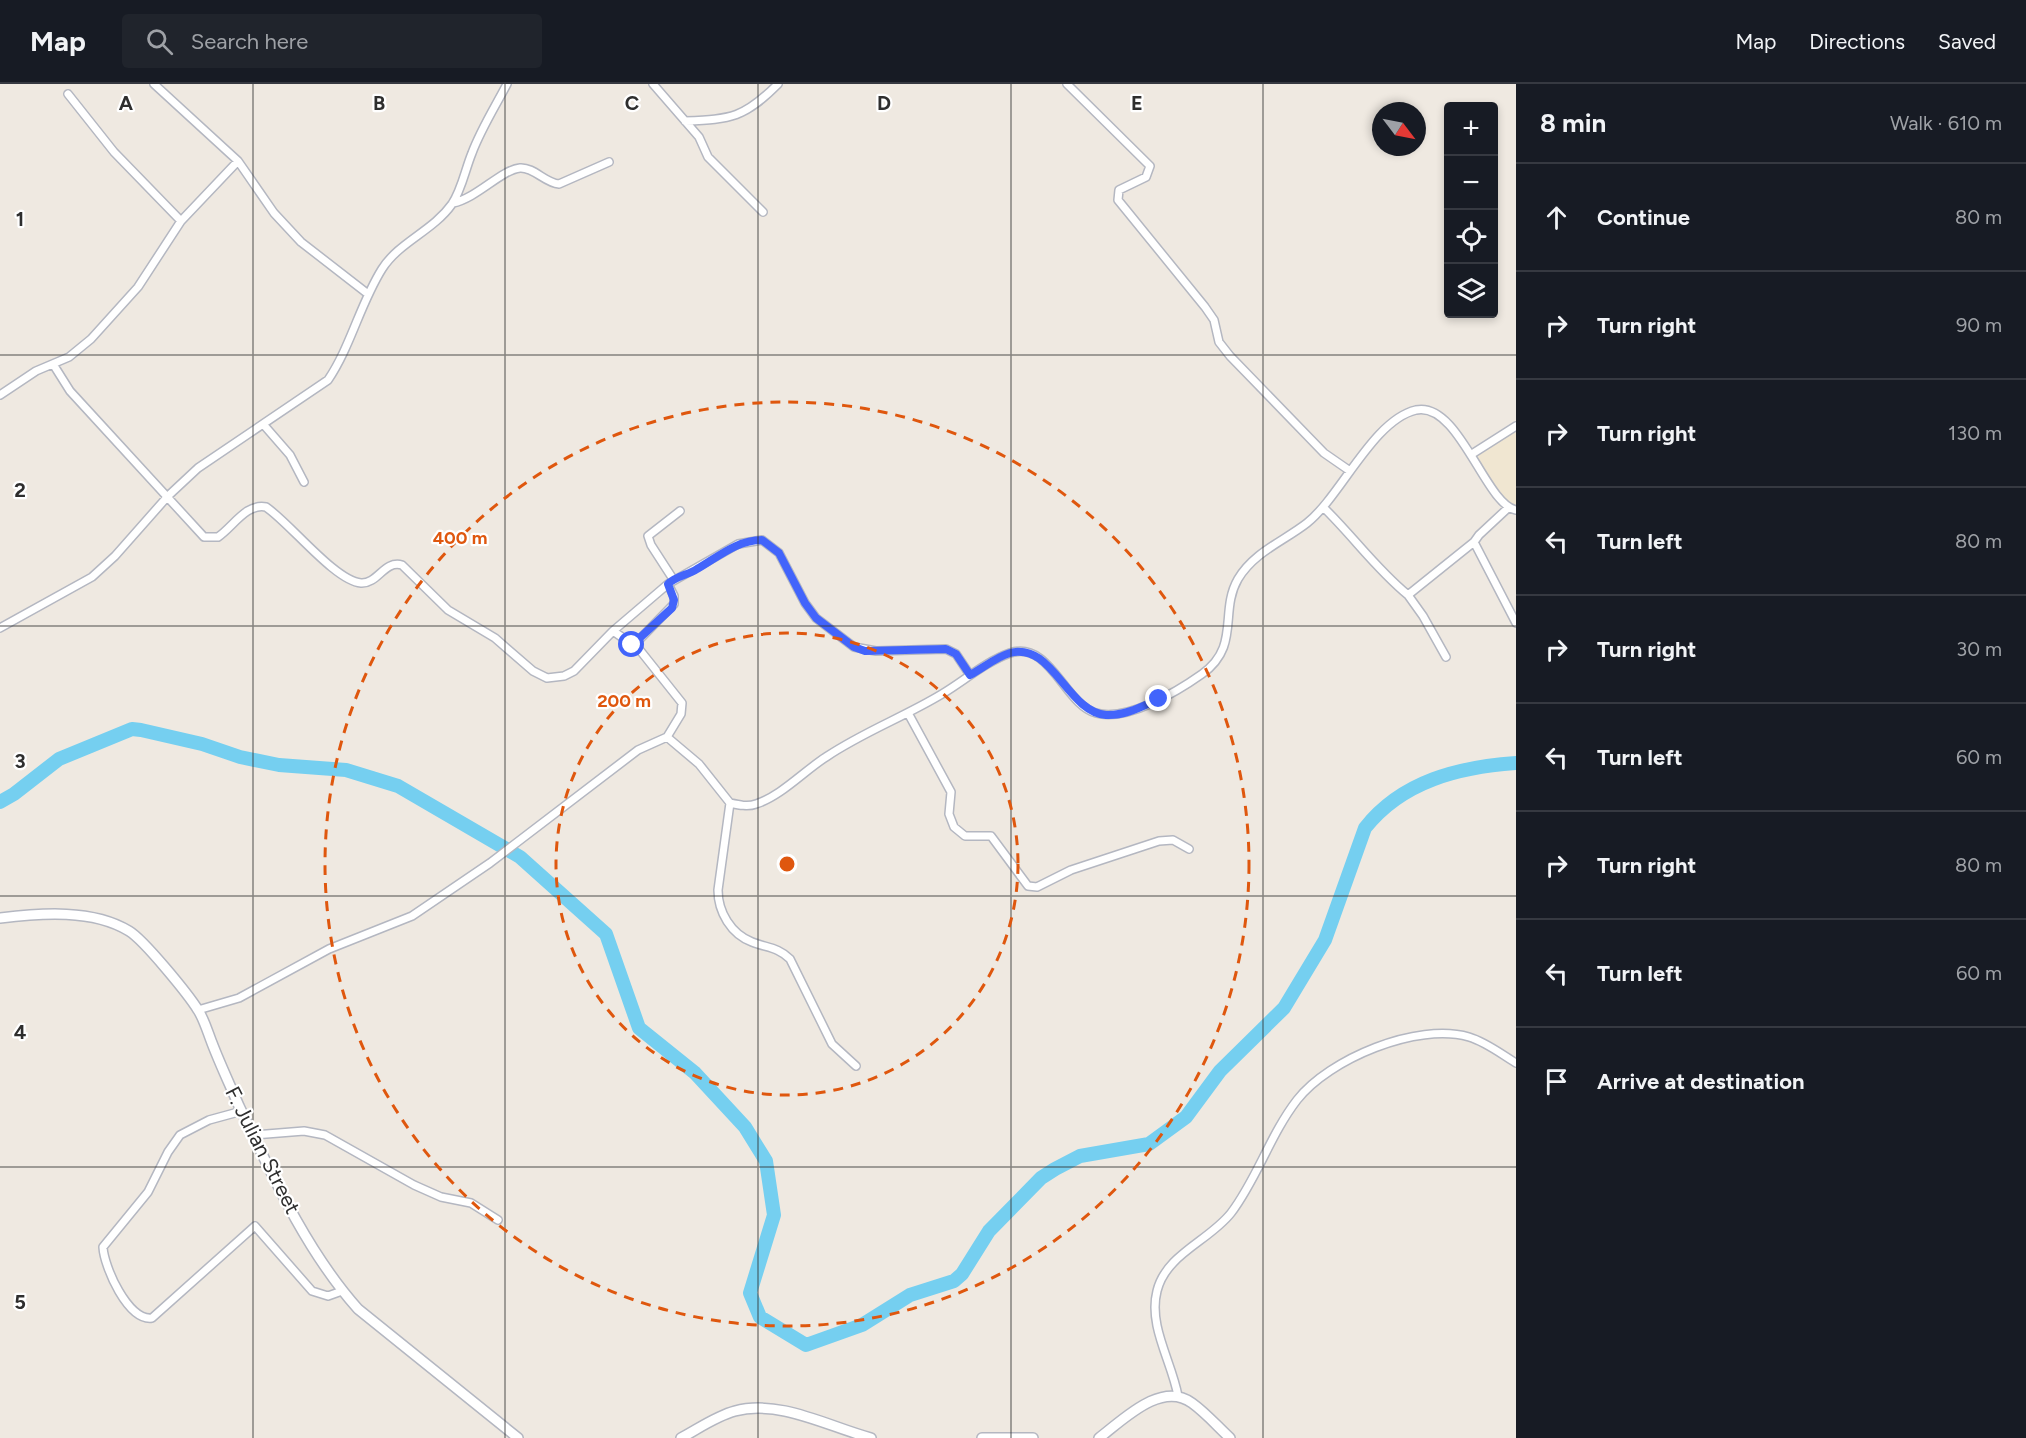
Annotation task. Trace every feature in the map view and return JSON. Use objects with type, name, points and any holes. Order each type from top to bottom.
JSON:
[{"type":"street","points":[[154,84],[238,161],[289,230],[316,255],[368,294]]},
{"type":"street","points":[[0,628],[72,589],[105,567],[168,496],[198,468],[328,380],[347,345],[368,294],[390,258],[435,223],[453,203],[476,142],[507,84]]},
{"type":"street","points":[[653,84],[699,137],[708,157],[763,212]]},
{"type":"street","points":[[685,121],[736,117],[762,100],[778,84]]},
{"type":"street","points":[[1066,84],[1150,166],[1146,177],[1119,190],[1116,195],[1118,200],[1205,307],[1214,320],[1224,348],[1324,453],[1350,471]]},
{"type":"street","points":[[68,94],[122,160],[181,221]]},
{"type":"street","points":[[0,395],[36,371],[78,351],[127,301],[181,221],[238,161]]},
{"type":"street","points":[[453,203],[470,198],[518,169],[528,170],[551,183],[559,184],[609,162]]},
{"type":"street","points":[[52,364],[70,391],[168,496],[193,528],[204,537],[218,537],[242,516],[256,507],[264,507],[325,561],[357,582],[369,582],[389,566],[402,565],[448,610],[495,638],[533,671],[547,678],[564,676],[574,671],[670,581],[690,573],[738,544],[762,540],[779,553],[805,603],[816,618],[854,647],[865,651],[946,649],[956,654],[970,675]]},
{"type":"street","points":[[730,803],[759,803],[848,742],[908,713],[998,659],[1019,652],[1050,667],[1078,702],[1095,713],[1119,714],[1159,699],[1185,685],[1217,661],[1228,636],[1231,597],[1240,575],[1257,557],[1307,522],[1323,507],[1350,471],[1386,430],[1416,410],[1425,410],[1440,418],[1472,454],[1504,505],[1512,509],[1408,595]]},
{"type":"street","points":[[263,424],[290,455],[304,482]]},
{"type":"street","points":[[1472,454],[1516,426]]},
{"type":"street","points":[[1323,507],[1355,539],[1376,567],[1408,595],[1423,616],[1446,657]]},
{"type":"street","points":[[635,644],[672,608],[674,600],[670,581],[648,536],[680,511]]},
{"type":"street","points":[[1474,542],[1516,623]]},
{"type":"street","points":[[198,1010],[239,998],[329,949],[395,925],[433,903],[490,863],[638,750],[667,737],[681,714],[682,702],[635,644],[632,645],[613,632]]},
{"type":"street","points":[[908,713],[949,786],[952,797],[950,818],[954,827],[965,836],[991,836],[1028,886],[1037,887],[1071,870],[1159,841],[1177,841],[1189,849]]},
{"type":"street","points":[[667,737],[699,764],[730,803],[718,890],[719,902],[726,920],[743,938],[779,949],[790,958],[832,1044],[856,1066]]},
{"type":"street","name":"F. Julian Street","points":[[0,918],[61,915],[100,919],[130,932],[151,952],[198,1010],[254,1136],[308,1238],[342,1291],[358,1310],[518,1438]]},
{"type":"street","points":[[1178,1396],[1156,1323],[1156,1298],[1160,1281],[1173,1263],[1228,1216],[1285,1118],[1305,1090],[1334,1069],[1368,1052],[1397,1041],[1430,1034],[1444,1033],[1469,1037],[1516,1063]]},
{"type":"street","points":[[242,1111],[191,1128],[175,1142],[148,1192],[103,1247],[110,1274],[134,1311],[147,1318],[152,1318],[255,1226],[312,1291],[328,1296],[342,1291]]},
{"type":"street","points":[[254,1136],[304,1131],[325,1135],[414,1185],[441,1197],[471,1203],[498,1220]]},
{"type":"street","points":[[1099,1438],[1150,1401],[1178,1396],[1192,1402],[1230,1438]]},
{"type":"street","points":[[681,1438],[732,1411],[758,1408],[801,1416],[871,1438]]},
{"type":"street","points":[[982,1438],[1033,1438]]},
{"type":"shaded area","points":[[1516,430],[1516,507],[1509,507],[1476,456]]},
{"type":"waterway","points":[[0,802],[59,759],[132,729],[202,744],[240,757],[279,765],[346,770],[398,786],[520,857],[606,934],[639,1028],[695,1073],[745,1127],[766,1161],[774,1215],[750,1293],[760,1317],[806,1345],[862,1325],[910,1295],[954,1281],[962,1274],[989,1231],[1041,1178],[1055,1169],[1080,1156],[1149,1144],[1186,1117],[1220,1071],[1284,1008],[1325,940],[1365,828],[1396,799],[1433,779],[1474,768],[1516,763]]},
{"type":"route","points":[[632,645],[672,608],[674,600],[668,584],[673,579],[690,573],[738,544],[762,540],[768,542],[779,553],[805,603],[816,618],[859,650],[946,649],[956,654],[970,675],[1011,653],[1028,654],[1058,674],[1074,698],[1089,711],[1095,713],[1119,714],[1135,710],[1159,699]]}]
